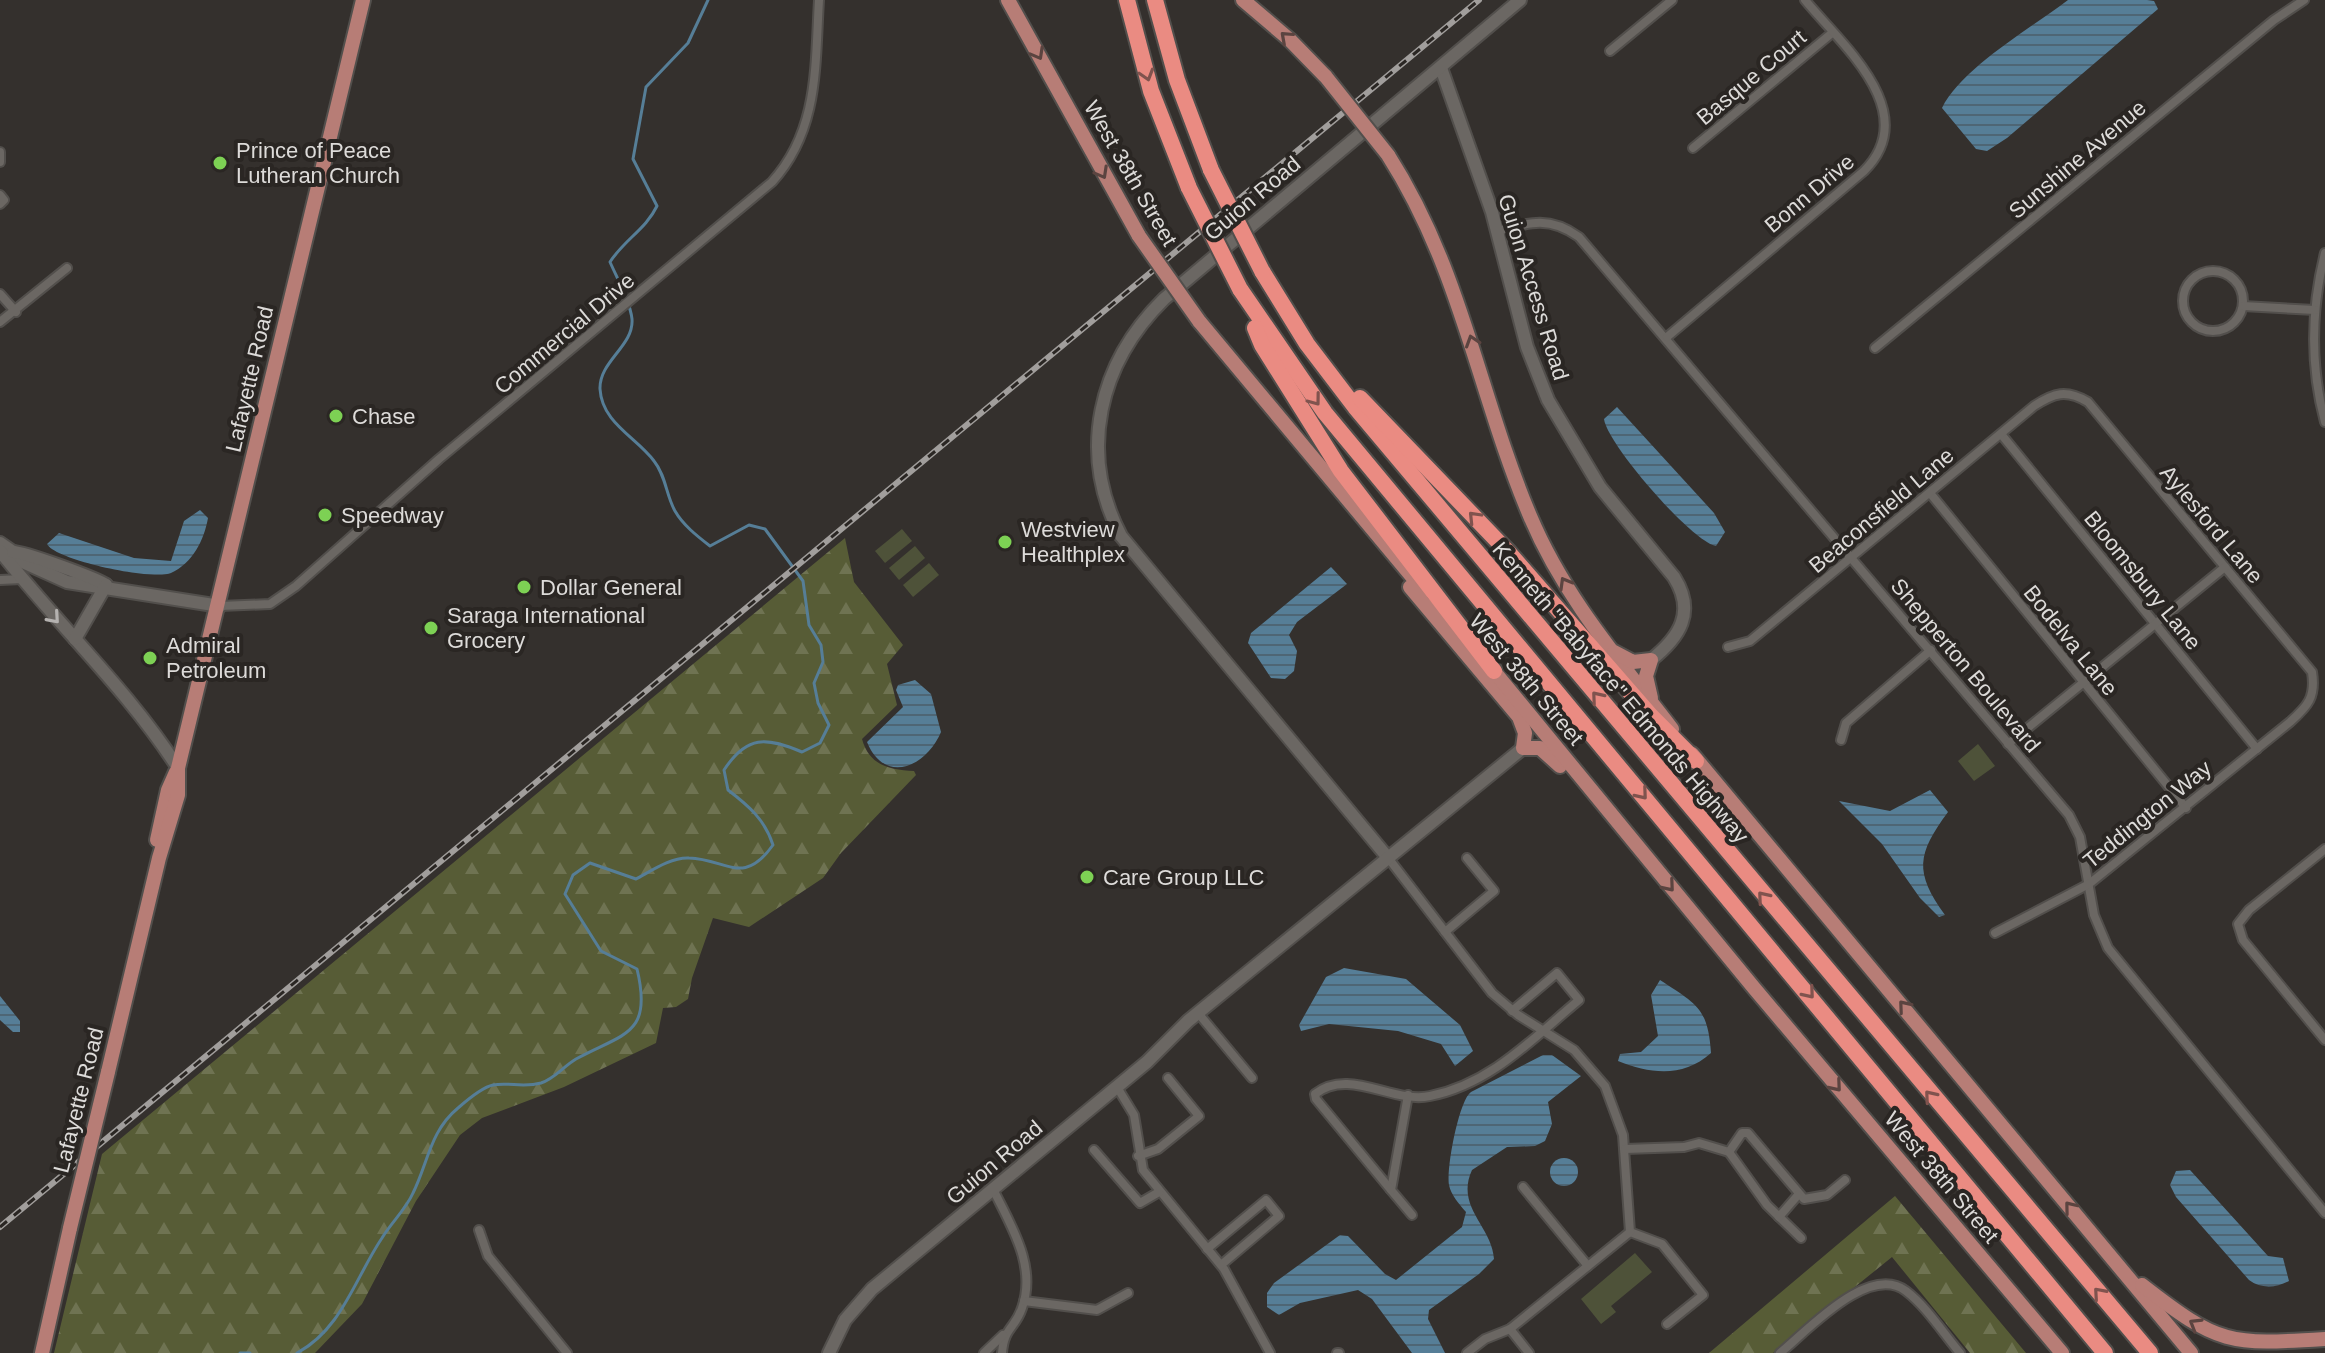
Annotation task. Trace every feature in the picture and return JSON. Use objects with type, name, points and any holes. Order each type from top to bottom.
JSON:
[{"type":"highway","points":[[1127,0],[1151,91],[1189,188],[1240,289],[1262,345],[1341,471],[1494,671]]},
{"type":"highway","name":"Kenneth \"Babyface\" Edmonds Highway","points":[[1155,0],[1177,80],[1211,170],[1262,271],[1307,344],[1355,407],[1728,854],[2150,1353]]},
{"type":"highway","points":[[1240,289],[1325,413],[2105,1353]]},
{"type":"highway","points":[[1307,344],[1501,544],[1651,716],[1696,761]]},
{"type":"main road","name":"Lafayette Road","points":[[42,1353],[159,858],[155,852],[168,790],[178,768],[220,606],[363,0]]},
{"type":"main road","name":"West 38th Street","points":[[1008,0],[1139,236],[1199,321],[2062,1353]]},
{"type":"main road","points":[[1243,0],[1326,77],[1388,155],[1419,207],[1452,280],[1532,520],[1564,583],[1607,648],[1696,761],[2191,1353]]},
{"type":"main road","points":[[1365,521],[1398,572],[1519,717],[1525,733],[1523,748],[1534,747],[1549,755],[1602,804]]},
{"type":"main road","points":[[1607,648],[1630,661],[1651,660],[1646,680],[1652,703]]},
{"type":"main road","points":[[2120,1268],[2190,1322],[2225,1339],[2254,1343],[2325,1339]]},
{"type":"street","name":"Commercial Drive","points":[[220,606],[258,607],[278,599],[765,189],[790,160],[805,129],[812,103],[819,0]]},
{"type":"street","name":"Guion Road","points":[[1389,859],[1131,550],[1118,529],[1105,496],[1097,435],[1102,401],[1116,360],[1152,311],[1520,0]]},
{"type":"street","points":[[1610,51],[1672,0]]},
{"type":"street","points":[[1805,0],[1832,33]]},
{"type":"street","name":"Sunshine Avenue","points":[[1875,348],[2274,20],[2304,0]]},
{"type":"street","name":"Bonn Drive","points":[[1667,337],[1870,165],[1884,140],[1884,104],[1875,84],[1832,33]]},
{"type":"street","name":"Basque Court","points":[[1693,148],[1832,33]]},
{"type":"street","name":"Guion Access Road","points":[[1441,68],[1498,231],[1527,347],[1562,428],[1600,487],[1674,577],[1683,595],[1686,609],[1682,628],[1651,660]]},
{"type":"street","points":[[0,152],[0,162]]},
{"type":"street","points":[[0,195],[4,200],[0,204]]},
{"type":"street","name":"Shepperton Boulevard","points":[[1498,231],[1526,223],[1563,225],[1579,237],[1854,558],[2069,815],[2080,837],[2094,915],[2108,948],[2325,1213]]},
{"type":"street","points":[[2325,253],[2315,310],[2314,355],[2325,422]]},
{"type":"street","points":[[0,322],[67,268]]},
{"type":"street","points":[[2221,272],[2237,283],[2243,306],[2231,326],[2206,331],[2187,316],[2184,295],[2196,277],[2221,272]]},
{"type":"street","points":[[0,294],[16,312]]},
{"type":"street","points":[[2243,306],[2315,310]]},
{"type":"street","name":"Beaconsfield Lane","points":[[1728,647],[1750,641],[2053,393]]},
{"type":"street","name":"Aylesford Lane","points":[[2053,393],[2072,393],[2088,402],[2312,672],[2314,688],[2309,705]]},
{"type":"street","name":"Bloomsbury Lane","points":[[2001,434],[2257,749]]},
{"type":"street","name":"Bodelva Lane","points":[[1930,493],[2186,808]]},
{"type":"street","points":[[0,543],[22,579],[146,719],[178,768]]},
{"type":"street","points":[[7,555],[22,551],[59,568],[95,577],[106,585],[220,606]]},
{"type":"street","points":[[7,555],[0,580],[22,579]]},
{"type":"street","points":[[2008,744],[2225,567]]},
{"type":"street","points":[[75,639],[106,585]]},
{"type":"street","points":[[1841,740],[1846,723],[1931,650]]},
{"type":"street","name":"Teddington Way","points":[[1995,933],[2089,884],[2309,705]]},
{"type":"street","name":"Guion Road","points":[[829,1353],[840,1328],[861,1300],[1117,1087],[1198,1013],[1523,748]]},
{"type":"street","points":[[2325,849],[2249,910],[2238,924],[2243,940],[2325,1040]]},
{"type":"street","points":[[1445,932],[1494,891],[1467,858]]},
{"type":"street","points":[[1389,859],[1479,980],[1512,1011],[1574,1050],[1600,1078],[1615,1107],[1625,1149],[1630,1232]]},
{"type":"street","points":[[1412,1215],[1315,1096],[1329,1086],[1343,1084],[1427,1097],[1473,1081],[1505,1063],[1579,1000],[1557,973],[1512,1011]]},
{"type":"street","points":[[1198,1013],[1252,1078]]},
{"type":"street","points":[[1138,1156],[1158,1149],[1199,1116],[1168,1078]]},
{"type":"street","points":[[1117,1087],[1135,1119],[1138,1156],[1143,1170],[1221,1265],[1270,1353]]},
{"type":"street","points":[[1391,1190],[1408,1095]]},
{"type":"street","points":[[1801,1238],[1735,1165],[1732,1148],[1742,1133],[1748,1133],[1798,1195],[1807,1199],[1827,1195],[1845,1180]]},
{"type":"street","points":[[1625,1149],[1684,1147],[1699,1143],[1732,1148]]},
{"type":"street","points":[[1094,1150],[1140,1203],[1159,1192]]},
{"type":"street","points":[[1523,1187],[1588,1266]]},
{"type":"street","points":[[984,1353],[1003,1335],[1019,1314],[1024,1301],[1026,1264],[993,1189]]},
{"type":"street","points":[[1779,1217],[1798,1195]]},
{"type":"street","points":[[1207,1249],[1266,1200],[1279,1216],[1221,1265]]},
{"type":"street","points":[[479,1230],[488,1256],[567,1353]]},
{"type":"street","points":[[1467,1353],[1485,1339],[1510,1329],[1630,1232]]},
{"type":"street","points":[[1630,1232],[1662,1244],[1703,1295],[1667,1324]]},
{"type":"street","points":[[1780,1353],[1856,1292],[1870,1285],[1885,1283],[1913,1296],[1960,1353]]},
{"type":"street","points":[[1024,1301],[1097,1310],[1128,1293]]},
{"type":"street","points":[[1510,1329],[1529,1353]]},
{"type":"street","points":[[1002,1353],[1003,1335]]},
{"type":"green space","points":[[902,529],[912,541],[885,563],[875,551]]},
{"type":"green space","points":[[845,538],[854,582],[903,645],[887,664],[897,705],[862,739],[870,755],[881,764],[914,771],[916,775],[841,853],[823,878],[749,927],[713,918],[688,999],[676,1007],[663,1008],[656,1043],[564,1087],[482,1118],[460,1135],[416,1201],[362,1304],[315,1353],[54,1353],[102,1154]]},
{"type":"green space","points":[[915,546],[925,558],[899,580],[889,568]]},
{"type":"green space","points":[[929,563],[939,575],[913,597],[903,585]]},
{"type":"green space","points":[[1978,744],[1995,766],[1974,781],[1958,761]]},
{"type":"green space","points":[[1895,1196],[2026,1353],[1970,1353],[1892,1257],[1773,1353],[1709,1353]]},
{"type":"green space","points":[[1635,1253],[1652,1272],[1611,1306],[1616,1312],[1601,1324],[1581,1299]]},
{"type":"water","points":[[2068,0],[2147,0],[2154,1],[2158,9],[2007,138],[1987,151],[1976,149],[1942,108],[1965,78],[1981,64]]},
{"type":"water","points":[[1617,407],[1714,513],[1725,532],[1716,546],[1704,540],[1671,511],[1619,449],[1604,419]]},
{"type":"water","points":[[200,510],[208,518],[204,534],[186,563],[171,573],[145,574],[105,568],[67,556],[47,544],[59,533],[134,558],[171,561],[184,521]]},
{"type":"water","points":[[1331,567],[1347,584],[1297,622],[1289,635],[1297,651],[1294,671],[1285,679],[1271,678],[1248,643],[1251,633]]},
{"type":"water","points":[[915,680],[931,694],[941,732],[935,744],[916,762],[895,767],[884,764],[867,742],[903,707],[896,690],[898,685]]},
{"type":"water","points":[[1930,790],[1948,812],[1930,840],[1923,863],[1928,887],[1945,915],[1939,917],[1920,898],[1882,844],[1839,801],[1890,811]]},
{"type":"water","points":[[1344,968],[1406,979],[1460,1025],[1473,1051],[1455,1066],[1441,1044],[1398,1031],[1329,1024],[1301,1031],[1299,1025],[1326,977]]},
{"type":"water","points":[[1660,980],[1698,1008],[1707,1026],[1711,1053],[1678,1070],[1655,1071],[1618,1061],[1620,1054],[1641,1052],[1658,1036],[1651,995]]},
{"type":"water","points":[[0,996],[20,1021],[20,1032],[13,1032],[0,1020]]},
{"type":"water","points":[[1543,1055],[1552,1055],[1581,1076],[1548,1102],[1552,1124],[1545,1141],[1535,1146],[1507,1147],[1472,1170],[1468,1195],[1492,1247],[1494,1259],[1479,1274],[1429,1310],[1428,1319],[1445,1353],[1412,1353],[1372,1299],[1358,1290],[1300,1303],[1279,1315],[1267,1307],[1267,1293],[1274,1283],[1340,1235],[1348,1236],[1385,1274],[1396,1280],[1462,1227],[1466,1212],[1449,1185],[1449,1165],[1466,1098],[1471,1092]]},
{"type":"water","points":[[1564,1158],[1574,1162],[1578,1172],[1574,1182],[1564,1186],[1554,1182],[1550,1172],[1554,1162]]},
{"type":"water","points":[[2190,1170],[2268,1256],[2283,1258],[2289,1281],[2269,1286],[2249,1280],[2176,1197],[2170,1185],[2176,1171]]},
{"type":"waterway","points":[[297,1353],[312,1343],[337,1317],[372,1253],[410,1199],[435,1137],[449,1117],[489,1086],[528,1085],[546,1081],[576,1059],[621,1036],[637,1020],[641,1007],[637,969],[601,951],[565,894],[573,875],[590,863],[636,879],[682,858],[702,859],[734,868],[753,865],[773,845],[766,828],[755,814],[728,790],[724,770],[741,750],[758,742],[778,744],[802,752],[820,743],[829,725],[818,703],[814,683],[823,662],[821,645],[809,625],[803,581],[765,529],[749,525],[710,546],[691,530],[675,511],[658,467],[647,452],[613,420],[602,401],[601,379],[628,337],[632,319],[610,262],[657,206],[633,159],[646,87],[688,43],[708,0]]},
{"type":"waterway","points":[[240,1353],[250,1353]]},
{"type":"railway","points":[[0,1227],[1479,0]]},
{"type":"place","name":"Prince of Peace Lutheran Church","points":[[220,163]]},
{"type":"place","name":"Chase","points":[[336,416]]},
{"type":"place","name":"Speedway","points":[[325,515]]},
{"type":"place","name":"Westview Healthplex","points":[[1005,542]]},
{"type":"place","name":"Dollar General","points":[[524,587]]},
{"type":"place","name":"Saraga International Grocery","points":[[431,628]]},
{"type":"place","name":"Admiral Petroleum","points":[[150,658]]},
{"type":"place","name":"Care Group LLC","points":[[1087,877]]}]
